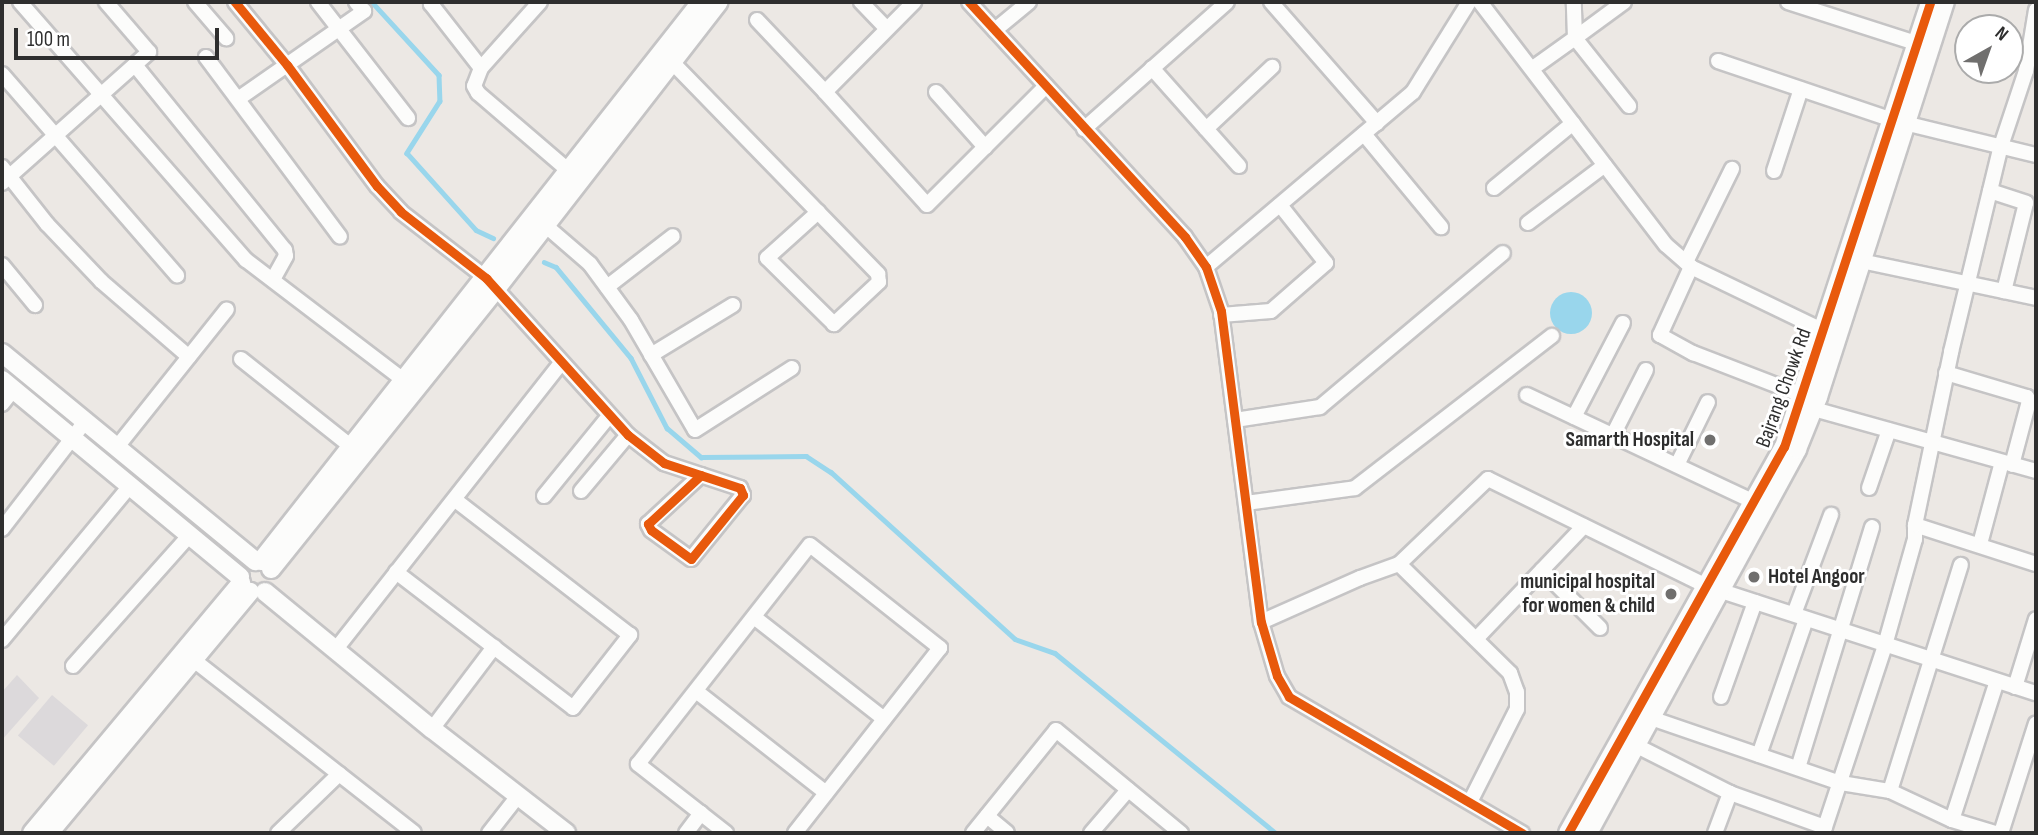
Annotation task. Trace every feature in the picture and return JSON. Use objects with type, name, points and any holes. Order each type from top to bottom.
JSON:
[{"type":"street","points":[[20,2],[246,260],[405,381]]},
{"type":"street","points":[[106,2],[149,52],[54,136],[5,175],[101,281],[188,357]]},
{"type":"street","points":[[195,2],[226,38]]},
{"type":"street","points":[[235,2],[393,203],[491,284],[628,435],[664,463],[736,484],[743,495],[691,559],[651,530],[648,524],[701,475]]},
{"type":"street","points":[[318,2],[408,118]]},
{"type":"street","points":[[238,99],[364,12],[356,2]]},
{"type":"street","points":[[433,2],[431,4],[481,68]]},
{"type":"street","points":[[540,2],[481,68],[474,86],[478,93],[569,171]]},
{"type":"street","points":[[249,586],[244,567],[262,564],[491,284],[569,171],[701,2]]},
{"type":"street","points":[[262,564],[405,381],[546,226],[719,2]]},
{"type":"street","points":[[861,2],[887,29]]},
{"type":"street","points":[[825,92],[914,2]]},
{"type":"street","points":[[969,2],[1185,237],[1206,267],[1221,316],[1261,622],[1277,676],[1289,697],[1522,833]]},
{"type":"street","points":[[995,30],[1029,2]]},
{"type":"street","points":[[1084,129],[1227,2]]},
{"type":"street","points":[[1271,2],[1377,123]]},
{"type":"street","points":[[1206,267],[1413,92],[1469,2]]},
{"type":"street","points":[[1480,2],[1666,245],[1689,265],[1830,334]]},
{"type":"street","points":[[1574,2],[1575,38],[1629,106]]},
{"type":"street","points":[[1533,68],[1624,2]]},
{"type":"street","points":[[1788,2],[1828,8],[1923,46]]},
{"type":"street","name":"Bajrang Chowk Rd","points":[[1830,334],[1923,46],[1930,2]]},
{"type":"street","name":"Bajrang Chowk Rd","points":[[1923,46],[1945,2]]},
{"type":"street","points":[[1635,745],[1730,793],[1824,830],[1885,645],[1915,539],[1915,525],[1946,373],[2001,146],[2026,71],[2036,10]]},
{"type":"street","points":[[757,20],[927,205],[1046,86]]},
{"type":"street","points":[[206,57],[340,237]]},
{"type":"street","points":[[1718,61],[1899,121],[2036,155]]},
{"type":"street","points":[[673,62],[818,212],[880,279],[834,324],[767,258],[818,212]]},
{"type":"street","points":[[135,65],[285,250],[286,256],[273,279]]},
{"type":"street","points":[[1206,129],[1272,67]]},
{"type":"street","points":[[1152,68],[1239,166]]},
{"type":"street","points":[[2,74],[177,275]]},
{"type":"street","points":[[1774,172],[1801,89]]},
{"type":"street","points":[[936,92],[985,147]]},
{"type":"street","name":"Bajrang Chowk Rd","points":[[1568,833],[1644,715],[1760,505],[1861,261],[1899,121]]},
{"type":"street","points":[[1494,188],[1573,123]]},
{"type":"street","points":[[1364,134],[1441,227]]},
{"type":"street","points":[[1528,223],[1605,165]]},
{"type":"street","points":[[1732,169],[1660,335],[1693,353],[1804,403],[2036,471]]},
{"type":"street","points":[[1990,191],[2026,203],[2004,291]]},
{"type":"street","points":[[1221,316],[1271,311],[1326,263],[1280,205]]},
{"type":"street","points":[[546,226],[590,264],[607,287],[695,430],[792,368]]},
{"type":"street","points":[[607,287],[673,236]]},
{"type":"street","points":[[1235,420],[1320,407],[1503,253]]},
{"type":"street","points":[[1861,261],[2036,298]]},
{"type":"street","points":[[2,265],[35,305]]},
{"type":"street","points":[[651,355],[733,305]]},
{"type":"street","points":[[117,447],[227,309]]},
{"type":"street","points":[[1574,417],[1623,323]]},
{"type":"street","points":[[1246,503],[1355,488],[1552,336]]},
{"type":"street","points":[[2,353],[84,423],[262,564],[273,582],[249,586],[32,833]]},
{"type":"street","points":[[241,359],[353,448]]},
{"type":"street","points":[[336,649],[562,362]]},
{"type":"street","points":[[1613,435],[1646,370]]},
{"type":"street","points":[[1946,373],[2027,397],[2029,401],[1980,544]]},
{"type":"street","points":[[6,391],[71,439],[249,586],[336,649],[432,729],[566,833]]},
{"type":"street","points":[[1527,395],[1760,505]]},
{"type":"street","points":[[1677,465],[1708,402]]},
{"type":"street","points":[[544,496],[609,416]]},
{"type":"street","points":[[2,528],[84,423]]},
{"type":"street","points":[[1869,488],[1889,430]]},
{"type":"street","points":[[581,491],[628,435]]},
{"type":"street","points":[[1261,622],[1360,578],[1399,564],[1488,479],[1714,588],[2036,693]]},
{"type":"street","points":[[2,640],[129,487]]},
{"type":"street","points":[[396,572],[573,708],[631,635],[454,499]]},
{"type":"street","points":[[1759,754],[1831,515]]},
{"type":"street","points":[[1915,525],[2036,564]]},
{"type":"street","points":[[1476,639],[1584,526]]},
{"type":"street","points":[[1798,768],[1872,527]]},
{"type":"street","points":[[73,666],[188,536]]},
{"type":"street","points":[[726,833],[638,764],[810,545],[940,648],[795,833]]},
{"type":"street","points":[[1399,564],[1510,673],[1517,692],[1517,709],[1470,803]]},
{"type":"street","points":[[1890,790],[1961,565]]},
{"type":"street","points":[[1542,570],[1600,628]]},
{"type":"street","points":[[49,833],[195,660],[249,586]]},
{"type":"street","points":[[1721,697],[1755,601]]},
{"type":"street","points":[[754,617],[884,719]]},
{"type":"street","points":[[2015,687],[2036,619]]},
{"type":"street","points":[[432,729],[494,648]]},
{"type":"street","points":[[195,660],[338,774],[396,827],[414,833]]},
{"type":"street","points":[[1952,820],[1997,681]]},
{"type":"street","points":[[696,691],[826,793]]},
{"type":"street","points":[[1644,715],[1841,783],[1890,790],[1952,820],[1995,833]]},
{"type":"street","name":"Bajrang Chowk Rd","points":[[1588,833],[1635,745],[1644,715]]},
{"type":"street","points":[[2001,833],[2036,723]]},
{"type":"street","points":[[973,833],[1056,730],[1181,833]]},
{"type":"street","points":[[278,833],[338,774]]},
{"type":"street","points":[[1091,833],[1128,789]]},
{"type":"street","points":[[1715,833],[1730,793]]},
{"type":"street","points":[[489,833],[519,796]]},
{"type":"street","points":[[686,833],[701,813]]},
{"type":"street","points":[[987,816],[1007,833]]},
{"type":"shaded area","points":[[17,675],[39,698],[2,740],[2,692]]},
{"type":"shaded area","points":[[52,695],[88,725],[54,766],[18,736]]},
{"type":"water","points":[[1571,292],[1586,298],[1592,313],[1586,328],[1571,334],[1556,328],[1550,313],[1556,298]]},
{"type":"waterway","points":[[372,2],[439,75],[440,101],[407,153],[476,230],[493,238]]},
{"type":"waterway","points":[[544,262],[556,267],[631,358],[667,428],[701,457],[806,456],[831,472],[1015,639],[1055,653],[1276,833]]},
{"type":"cycle path","points":[[235,2],[287,65],[377,186],[401,212],[486,278],[628,435],[664,463],[740,488],[743,495],[691,559],[651,530],[648,524],[701,475]]},
{"type":"cycle path","points":[[969,2],[1185,237],[1206,267],[1221,311],[1261,622],[1277,676],[1289,697],[1522,833]]},
{"type":"cycle path","points":[[1568,833],[1784,447],[1930,2]]},
{"type":"place","name":"Samarth Hospital","points":[[1710,440]]},
{"type":"place","name":"Hotel Angoor","points":[[1754,577]]},
{"type":"place","name":"municipal hospital for women & child","points":[[1671,594]]}]
